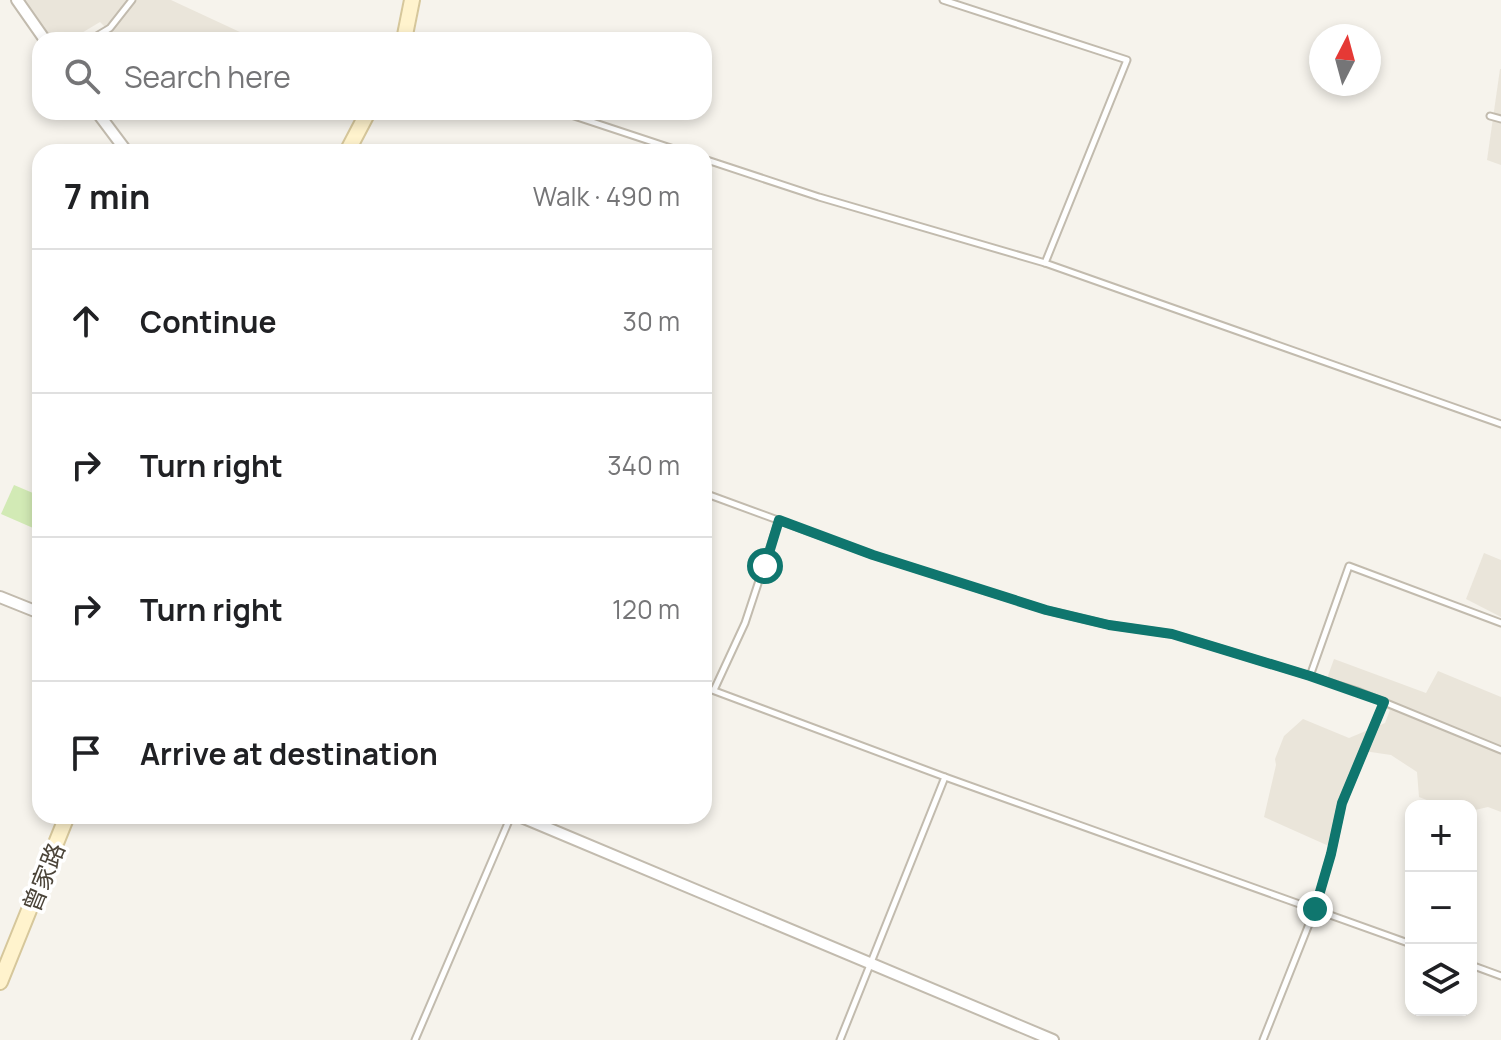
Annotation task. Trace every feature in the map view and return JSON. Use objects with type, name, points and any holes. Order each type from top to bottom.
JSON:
[{"type":"street","points":[[17,0],[39,32]]},
{"type":"street","points":[[406,32],[412,0]]},
{"type":"street","points":[[103,120],[121,144]]},
{"type":"street","points":[[351,144],[364,120]]},
{"type":"street","points":[[0,597],[32,610]]},
{"type":"street","name":"曾家路","points":[[0,982],[64,824]]},
{"type":"street","points":[[538,824],[1053,1040]]},
{"type":"lane","points":[[103,32],[132,0]]},
{"type":"lane","points":[[943,0],[1127,60],[1045,263]]},
{"type":"lane","points":[[1490,116],[1501,119]]},
{"type":"lane","points":[[586,120],[659,144]]},
{"type":"lane","points":[[712,162],[819,197],[1045,263],[1501,424]]},
{"type":"lane","points":[[712,496],[873,555],[1046,610],[1109,625],[1172,634],[1310,676],[1384,702],[1501,750]]},
{"type":"lane","points":[[779,520],[745,623],[714,690],[945,777],[1405,942]]},
{"type":"lane","points":[[1310,676],[1349,566],[1501,623]]},
{"type":"lane","points":[[1263,1040],[1315,909],[1342,803],[1384,702]]},
{"type":"lane","points":[[840,1040],[945,777]]},
{"type":"lane","points":[[415,1040],[508,824]]},
{"type":"lane","points":[[1477,967],[1501,976]]},
{"type":"shaded area","points":[[19,0],[171,0],[240,32],[110,32],[100,22],[83,32],[41,32]]},
{"type":"shaded area","points":[[1501,69],[1501,165],[1487,160]]},
{"type":"shaded area","points":[[1484,553],[1501,560],[1501,617],[1466,599]]},
{"type":"shaded area","points":[[1334,659],[1426,693],[1438,671],[1501,697],[1501,812],[1488,807],[1477,810],[1477,800],[1427,800],[1419,797],[1417,772],[1391,755],[1364,751],[1331,847],[1264,817],[1275,759],[1284,736],[1303,719],[1349,738],[1385,723],[1390,710],[1325,684]]},
{"type":"green space","points":[[14,485],[32,493],[32,528],[1,514]]},
{"type":"route","points":[[765,566],[779,520],[873,555],[1046,610],[1109,625],[1172,634],[1384,702],[1342,803],[1315,909]]}]
